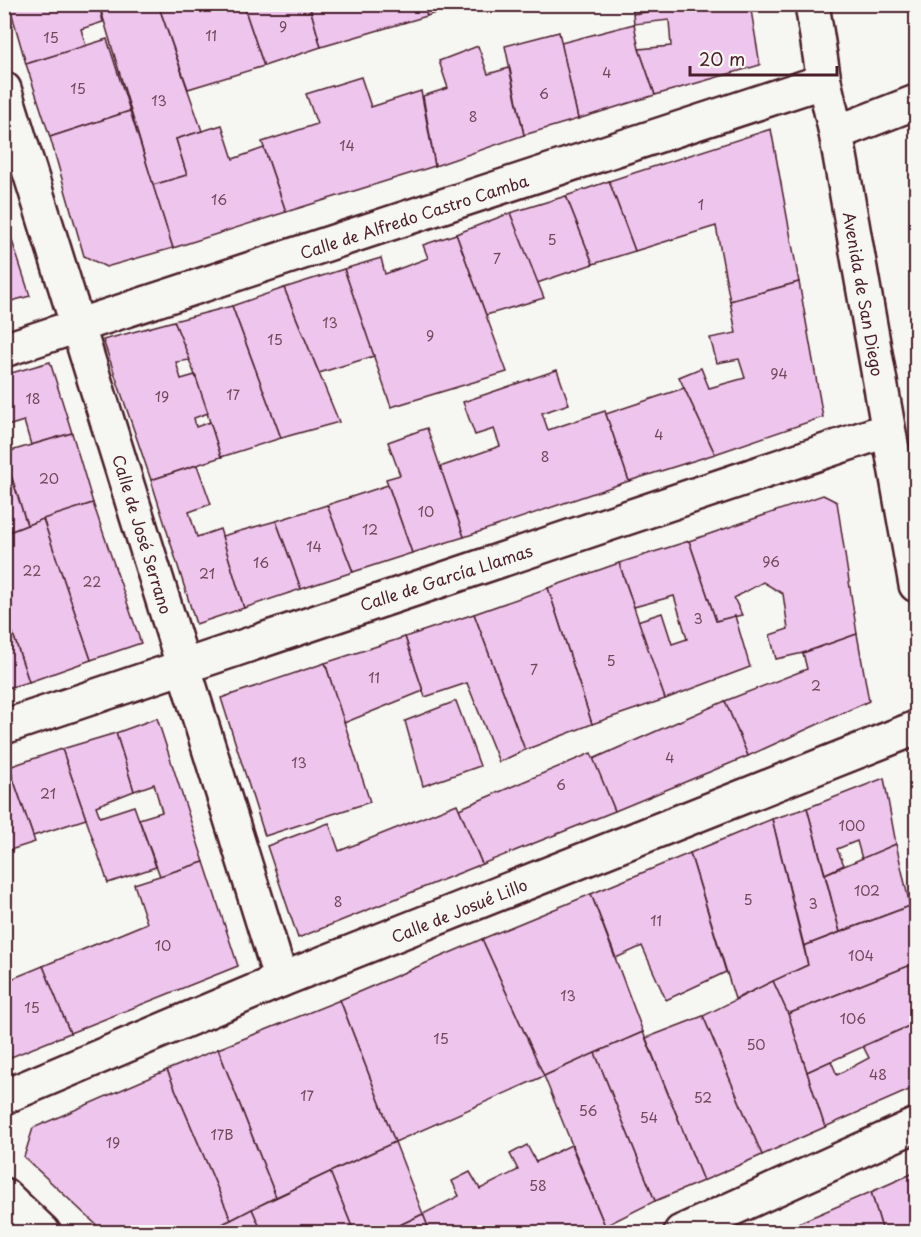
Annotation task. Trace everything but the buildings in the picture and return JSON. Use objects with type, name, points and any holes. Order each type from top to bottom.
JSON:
[{"type":"street","name":"Avenida de San Diego","points":[[812,4],[824,81],[837,133],[916,585]]},
{"type":"street","name":"Calle de Alfredo Castro Camba","points":[[4,350],[824,81]]},
{"type":"street","name":"Calle de José Serrano","points":[[4,88],[281,980]]},
{"type":"street","points":[[837,133],[916,102]]},
{"type":"street","name":"Calle de García Llamas","points":[[4,727],[888,430]]},
{"type":"street","name":"Calle de Josué Lillo","points":[[4,1097],[281,980],[916,728]]},
{"type":"street","points":[[681,1233],[916,1125]]},
{"type":"street","points":[[4,1195],[43,1233]]}]
